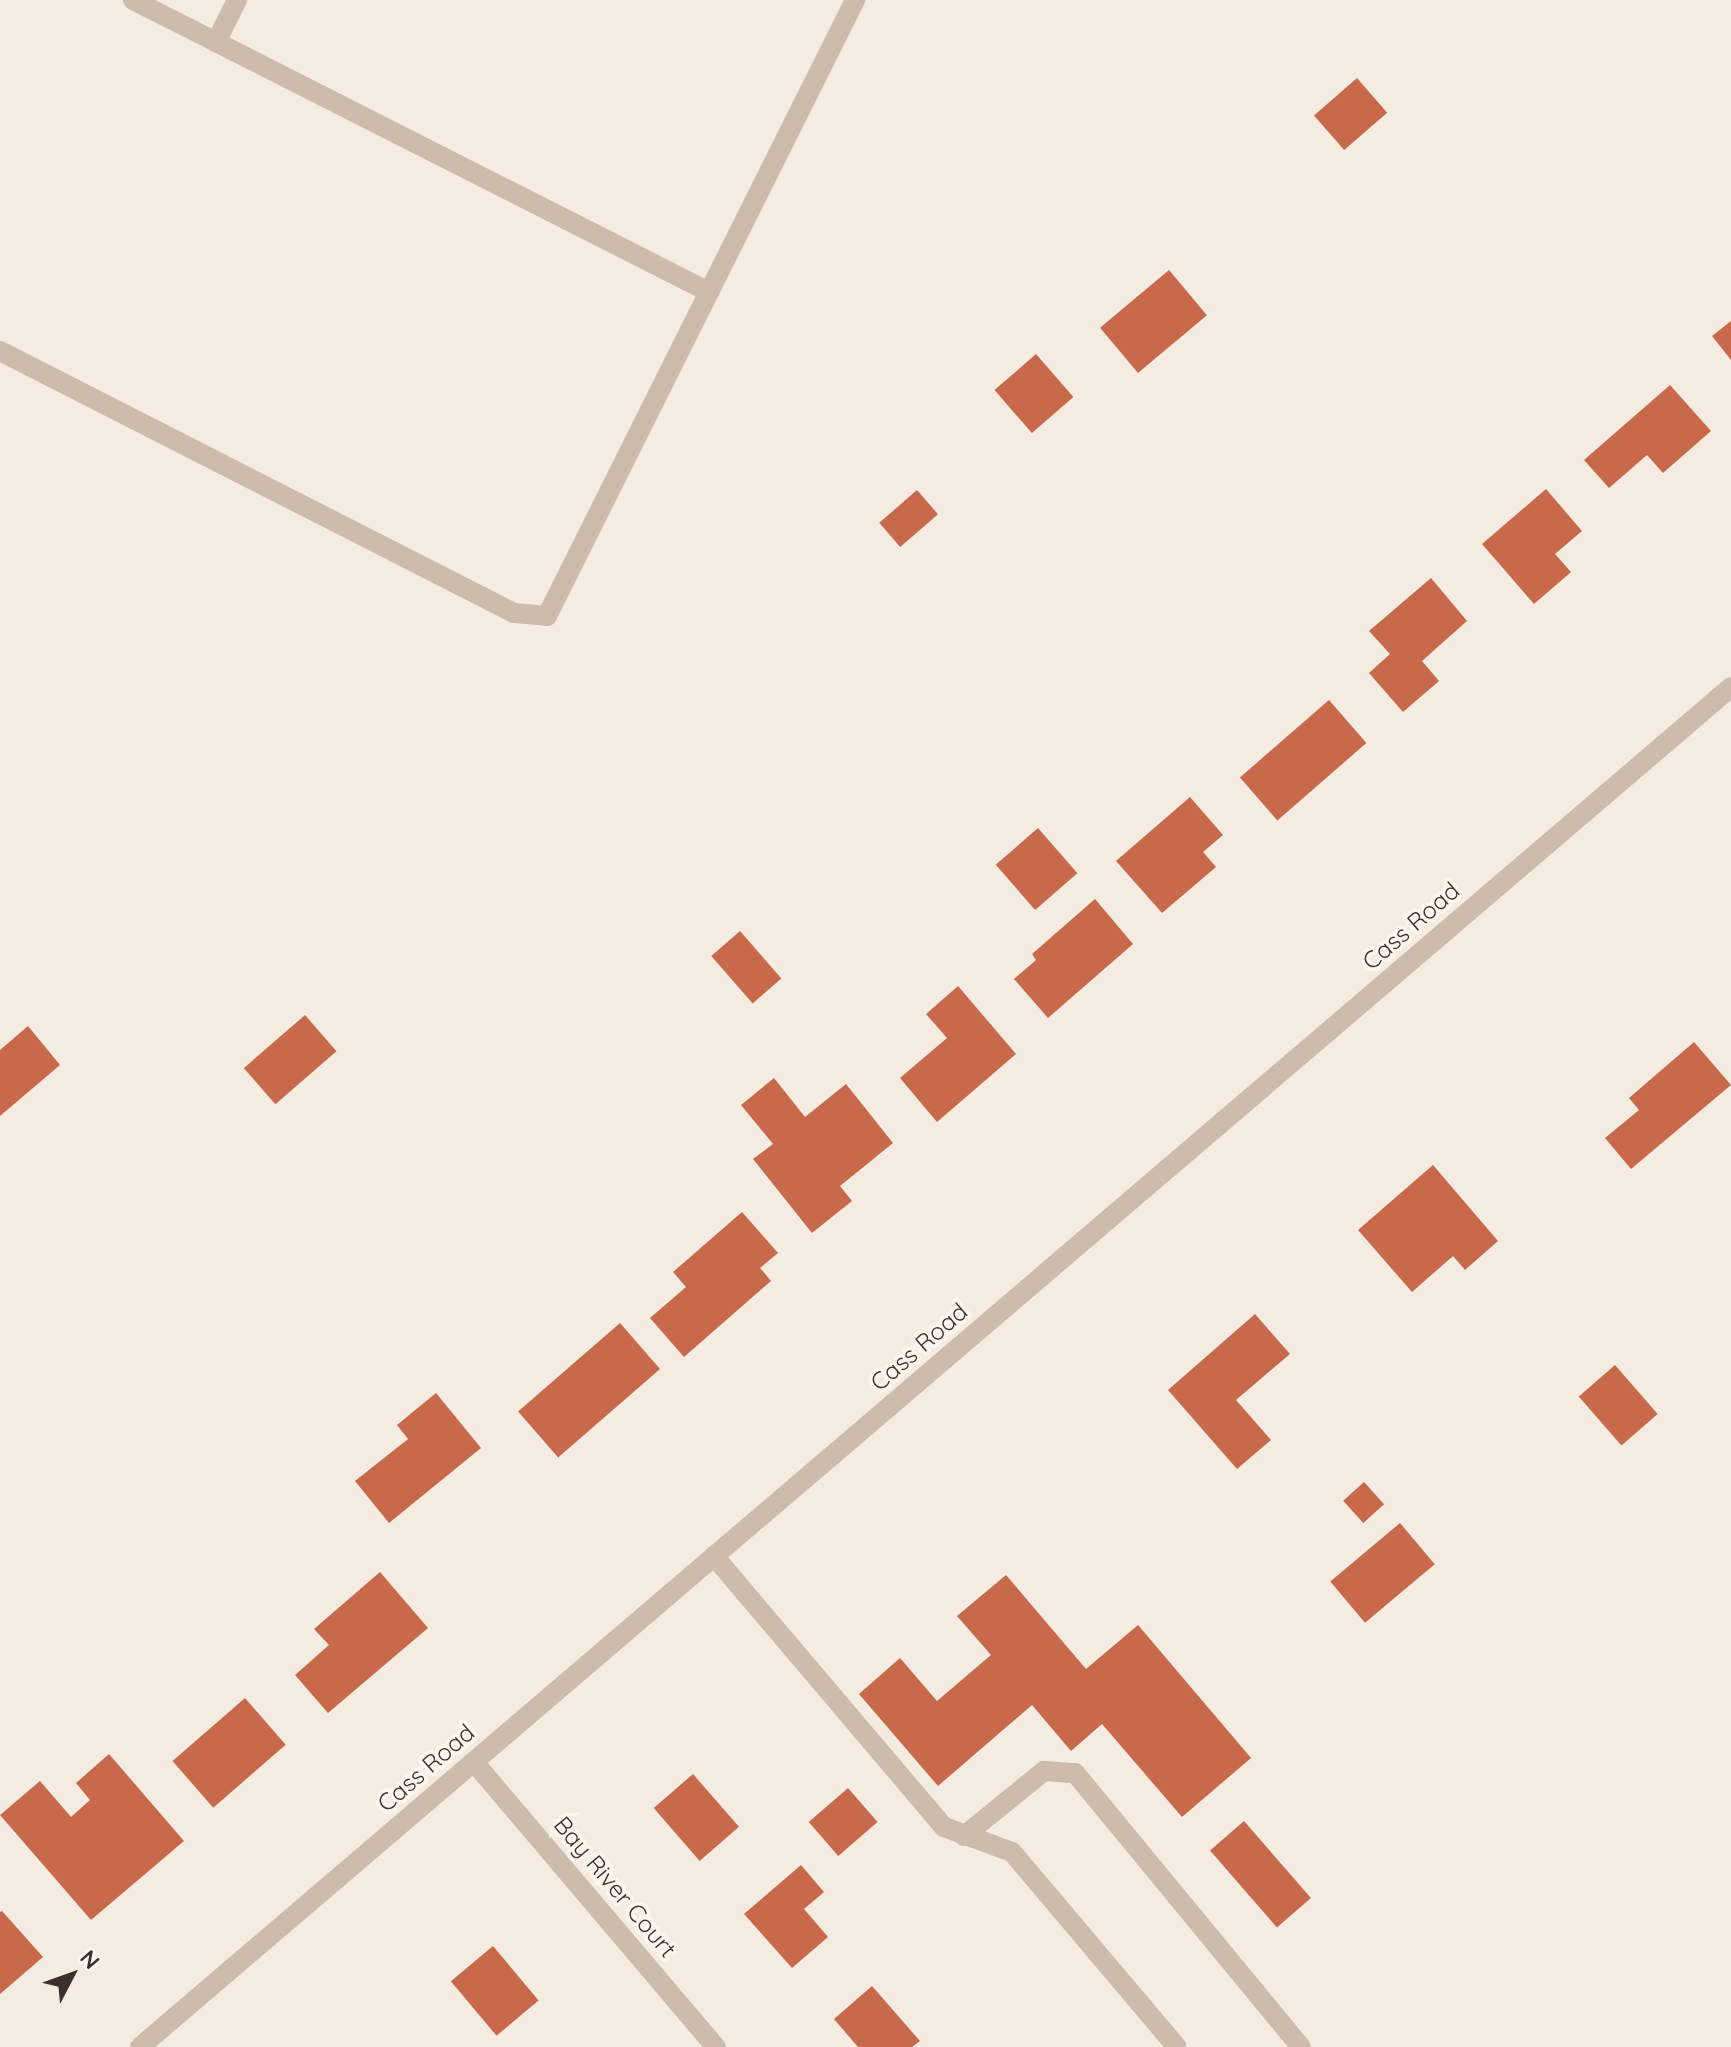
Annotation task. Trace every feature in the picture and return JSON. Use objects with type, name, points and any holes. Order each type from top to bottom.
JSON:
[{"type":"street","points":[[133,0],[709,292]]},
{"type":"street","points":[[216,42],[237,0]]},
{"type":"street","points":[[0,351],[514,613],[547,616],[855,0]]},
{"type":"street","name":"Cass Road","points":[[140,2047],[1731,687]]},
{"type":"street","points":[[714,1556],[944,1827],[1012,1852],[1177,2047]]},
{"type":"street","name":"Bay River Court","points":[[474,1762],[716,2047]]},
{"type":"street","points":[[964,1836],[1044,1771],[1059,1768],[1075,1773],[1301,2047]]},
{"type":"building","points":[[1357,78],[1387,113],[1344,150],[1314,115]]},
{"type":"building","points":[[1169,270],[1207,315],[1138,373],[1100,328]]},
{"type":"building","points":[[1731,321],[1731,360],[1712,336]]},
{"type":"building","points":[[1036,354],[1073,397],[1032,433],[994,390]]},
{"type":"building","points":[[1670,385],[1711,431],[1663,473],[1647,455],[1609,488],[1584,460]]},
{"type":"building","points":[[1546,489],[1582,531],[1555,554],[1571,572],[1534,604],[1482,544]]},
{"type":"building","points":[[917,490],[938,514],[900,547],[879,523]]},
{"type":"building","points":[[1431,578],[1467,621],[1422,661],[1439,681],[1403,712],[1369,673],[1390,654],[1369,631]]},
{"type":"building","points":[[1329,700],[1366,743],[1277,820],[1240,777]]},
{"type":"building","points":[[1190,797],[1223,835],[1203,852],[1216,867],[1162,913],[1116,861]]},
{"type":"building","points":[[1038,828],[1077,873],[1035,910],[996,865]]},
{"type":"building","points":[[1095,899],[1133,944],[1048,1018],[1014,979],[1036,960],[1032,954]]},
{"type":"building","points":[[740,931],[781,979],[753,1003],[711,956]]},
{"type":"building","points":[[958,986],[1016,1054],[937,1122],[900,1078],[947,1038],[926,1014]]},
{"type":"building","points":[[305,1015],[336,1051],[275,1104],[244,1068]]},
{"type":"building","points":[[28,1026],[60,1065],[0,1116],[0,1050]]},
{"type":"building","points":[[1694,1042],[1731,1085],[1631,1169],[1605,1138],[1639,1110],[1629,1098]]},
{"type":"building","points":[[774,1078],[805,1117],[846,1084],[893,1143],[840,1186],[852,1201],[812,1233],[753,1159],[773,1144],[741,1105]]},
{"type":"building","points":[[1433,1165],[1498,1241],[1465,1270],[1453,1256],[1412,1292],[1358,1230]]},
{"type":"building","points":[[742,1212],[778,1253],[760,1268],[771,1281],[684,1357],[650,1318],[686,1287],[673,1272]]},
{"type":"building","points":[[1255,1314],[1290,1354],[1236,1400],[1271,1440],[1237,1469],[1168,1390]]},
{"type":"building","points":[[620,1323],[660,1369],[558,1458],[518,1412]]},
{"type":"building","points":[[1615,1365],[1658,1414],[1621,1446],[1579,1396]]},
{"type":"building","points":[[436,1393],[481,1448],[389,1523],[355,1481],[408,1439],[397,1425]]},
{"type":"building","points":[[1364,1482],[1384,1504],[1363,1523],[1343,1501]]},
{"type":"building","points":[[1400,1523],[1435,1564],[1365,1623],[1330,1581]]},
{"type":"building","points":[[380,1572],[428,1628],[328,1713],[295,1675],[329,1645],[314,1629]]},
{"type":"building","points":[[1006,1575],[1086,1669],[1138,1625],[1251,1758],[1182,1817],[1102,1724],[1071,1751],[1032,1705],[938,1786],[859,1694],[900,1658],[937,1701],[991,1655],[957,1616]]},
{"type":"building","points":[[245,1698],[286,1745],[213,1808],[173,1761]]},
{"type":"building","points":[[109,1754],[184,1841],[91,1920],[0,1815],[40,1781],[71,1817],[90,1800],[76,1783]]},
{"type":"building","points":[[693,1774],[739,1827],[700,1861],[654,1808]]},
{"type":"building","points":[[848,1788],[878,1822],[838,1856],[809,1822]]},
{"type":"building","points":[[1244,1821],[1311,1898],[1277,1928],[1210,1851]]},
{"type":"building","points":[[801,1865],[824,1892],[804,1909],[828,1937],[792,1968],[744,1914]]},
{"type":"building","points":[[0,1912],[43,1957],[0,1994]]},
{"type":"building","points":[[493,1946],[539,2000],[497,2036],[451,1981]]},
{"type":"building","points":[[872,1986],[920,2041],[912,2047],[858,2047],[834,2019]]}]
